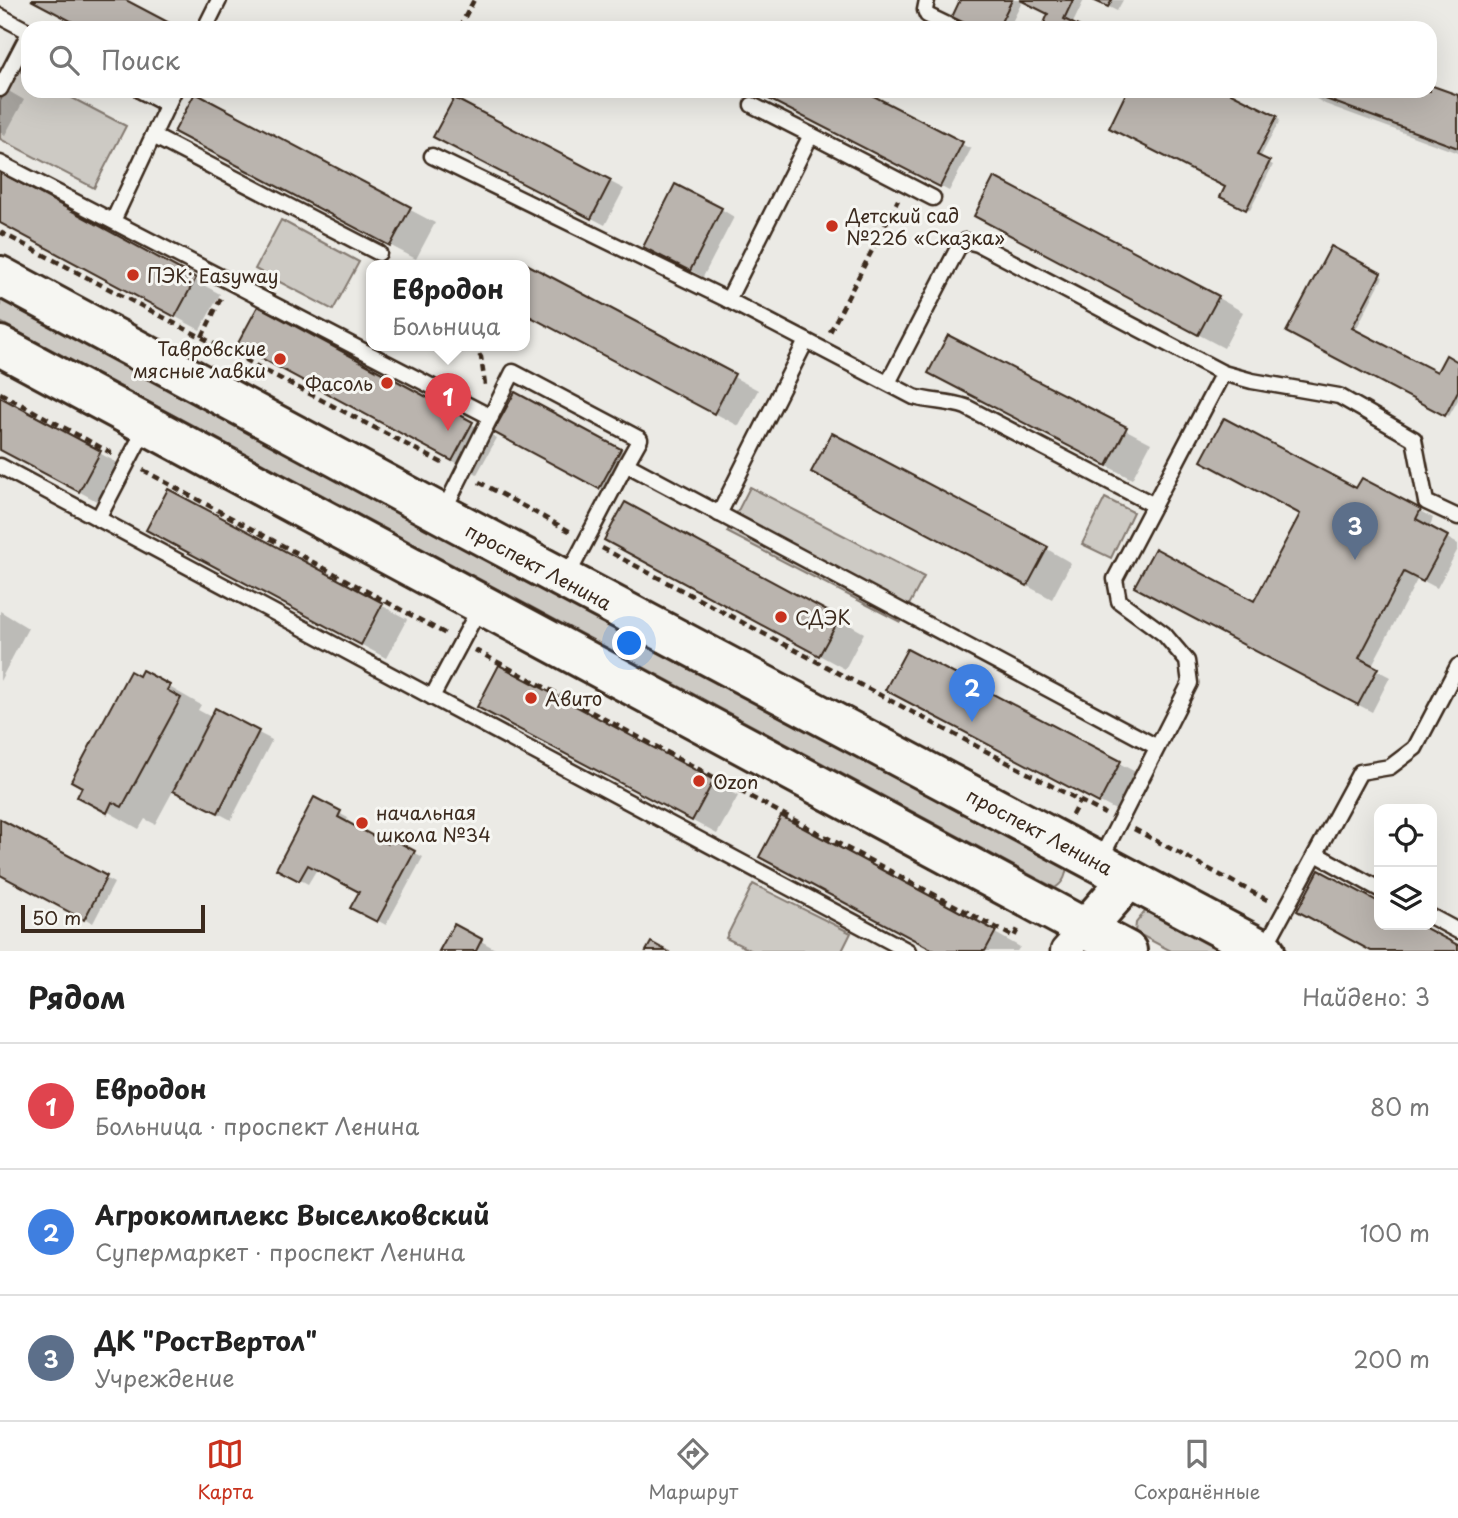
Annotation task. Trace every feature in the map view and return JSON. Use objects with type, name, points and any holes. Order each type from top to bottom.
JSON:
[{"type":"main road","name":"проспект Ленина","points":[[0,276],[1264,951]]},
{"type":"main road","points":[[0,346],[481,606],[1075,940],[1127,951]]},
{"type":"main road","points":[[1075,940],[1113,871]]},
{"type":"lane","points":[[208,21],[219,0]]},
{"type":"lane","points":[[927,0],[925,10],[928,15],[940,21]]},
{"type":"lane","points":[[0,16],[21,29]]},
{"type":"lane","points":[[0,89],[21,47]]},
{"type":"lane","points":[[154,98],[168,105]]},
{"type":"lane","points":[[113,221],[171,98]]},
{"type":"lane","points":[[752,105],[933,198]]},
{"type":"lane","points":[[728,300],[811,135]]},
{"type":"lane","points":[[153,136],[379,253]]},
{"type":"lane","points":[[432,156],[728,300],[914,397],[928,401],[952,402],[966,407],[1154,505]]},
{"type":"lane","points":[[0,163],[491,417]]},
{"type":"lane","points":[[888,383],[958,248],[966,241],[978,244],[1223,373],[1252,381],[1339,396],[1414,439],[1426,502],[1458,517]]},
{"type":"lane","points":[[719,514],[806,341]]},
{"type":"lane","points":[[442,514],[513,372],[640,439],[566,580]]},
{"type":"lane","points":[[1113,871],[1119,821],[1190,683],[1187,661],[1164,634],[1119,601],[1115,579],[1223,373]]},
{"type":"lane","points":[[98,519],[147,425]]},
{"type":"lane","points":[[626,464],[1157,747]]},
{"type":"lane","points":[[0,467],[908,951]]},
{"type":"lane","points":[[432,696],[481,606]]},
{"type":"lane","points":[[1264,951],[1360,772],[1390,767],[1415,748],[1458,666]]},
{"type":"lane","points":[[1316,854],[1374,886]]},
{"type":"lane","points":[[1437,920],[1458,931]]},
{"type":"path","points":[[463,21],[474,0]]},
{"type":"path","points":[[822,349],[906,184]]},
{"type":"path","points":[[0,232],[462,473],[1285,910]]},
{"type":"path","points":[[202,337],[229,281]]},
{"type":"path","points":[[477,351],[481,356],[491,417]]},
{"type":"path","points":[[0,393],[461,643],[1014,937]]},
{"type":"shaded area","points":[[17,69],[21,71],[21,98],[72,98],[126,126],[94,188],[0,139],[0,101]]},
{"type":"shaded area","points":[[281,220],[359,262],[333,310],[255,269]]},
{"type":"shaded area","points":[[0,293],[1067,865],[1064,878],[1055,888],[0,322]]},
{"type":"shaded area","points":[[750,487],[924,577],[900,622],[727,532]]},
{"type":"shaded area","points":[[1105,498],[1133,512],[1111,558],[1082,544]]},
{"type":"shaded area","points":[[753,884],[851,933],[842,951],[752,951],[726,938]]},
{"type":"shaded area","points":[[1147,909],[1225,951],[1171,951],[1135,932],[1136,923]]},
{"type":"building","points":[[31,0],[126,0],[166,21],[71,21]]},
{"type":"building","points":[[960,0],[1012,0],[1002,21],[960,21],[952,17]]},
{"type":"building","points":[[1020,0],[1073,0],[1064,19],[1068,21],[1045,21],[1048,14]]},
{"type":"building","points":[[1093,0],[1112,0],[1108,7]]},
{"type":"building","points":[[1437,88],[1458,95],[1458,148],[1323,98],[1437,98]]},
{"type":"building","points":[[192,98],[204,98],[411,207],[390,246],[174,132]]},
{"type":"building","points":[[454,98],[611,180],[591,219],[433,137]]},
{"type":"building","points":[[767,98],[878,98],[963,142],[940,187]]},
{"type":"building","points":[[1124,98],[1241,98],[1277,116],[1257,155],[1270,161],[1246,210],[1220,197],[1225,187],[1109,128]]},
{"type":"building","points":[[0,172],[196,278],[175,317],[0,223]]},
{"type":"building","points":[[994,177],[1219,296],[1198,335],[974,216]]},
{"type":"building","points":[[675,184],[722,208],[690,271],[643,247]]},
{"type":"building","points":[[1331,246],[1381,273],[1352,328],[1437,372],[1446,355],[1458,362],[1458,391],[1445,416],[1286,332]]},
{"type":"building","points":[[530,266],[735,374],[714,414],[530,317]]},
{"type":"building","points":[[258,306],[473,422],[452,461],[237,345]]},
{"type":"building","points":[[948,335],[1127,427],[1107,466],[928,373]]},
{"type":"building","points":[[515,392],[621,449],[599,489],[493,432]]},
{"type":"building","points":[[0,397],[101,451],[79,492],[0,450]]},
{"type":"building","points":[[1224,418],[1356,488],[1362,478],[1421,509],[1416,519],[1448,536],[1423,582],[1404,572],[1359,658],[1378,668],[1358,705],[1134,587],[1155,548],[1254,601],[1300,514],[1201,461]]},
{"type":"building","points":[[832,433],[1048,547],[1027,586],[811,472]]},
{"type":"building","points":[[168,489],[383,603],[361,645],[146,530]]},
{"type":"building","points":[[625,502],[840,618],[819,656],[604,540]]},
{"type":"building","points":[[907,649],[1121,761],[1099,803],[885,690]]},
{"type":"building","points":[[499,665],[714,780],[692,821],[477,707]]},
{"type":"building","points":[[142,670],[170,685],[167,690],[181,698],[122,807],[112,802],[107,813],[77,797],[82,787],[71,781],[130,671],[139,676]]},
{"type":"building","points":[[215,708],[259,731],[218,813],[173,791]]},
{"type":"building","points":[[314,797],[341,811],[338,817],[388,844],[391,838],[415,851],[377,922],[350,908],[359,892],[308,865],[299,881],[276,869]]},
{"type":"building","points":[[781,816],[996,931],[985,951],[935,951],[759,857]]},
{"type":"building","points":[[0,819],[107,876],[84,920],[0,875]]},
{"type":"building","points":[[1319,870],[1374,899],[1374,930],[1430,930],[1458,945],[1458,951],[1371,951],[1297,911]]},
{"type":"building","points":[[454,924],[482,939],[476,951],[439,951]]},
{"type":"building","points":[[651,942],[667,951],[646,951]]},
{"type":"place","name":"Детский сад №226 «Сказка»","points":[[832,226]]},
{"type":"place","name":"ПЭК: Easyway","points":[[133,275]]},
{"type":"place","name":"Тавровские мясные лавки","points":[[280,359]]},
{"type":"place","name":"Фасоль","points":[[387,383]]},
{"type":"place","name":"Евродон","points":[[448,431]]},
{"type":"place","name":"ДК \"РостВертол\"","points":[[1355,560]]},
{"type":"place","name":"СДЭК","points":[[781,617]]},
{"type":"place","name":"Авито","points":[[531,698]]},
{"type":"place","name":"Агрокомплекс Выселковский","points":[[972,722]]},
{"type":"place","name":"Ozon","points":[[699,781]]},
{"type":"place","name":"начальная школа №34","points":[[362,823]]}]
